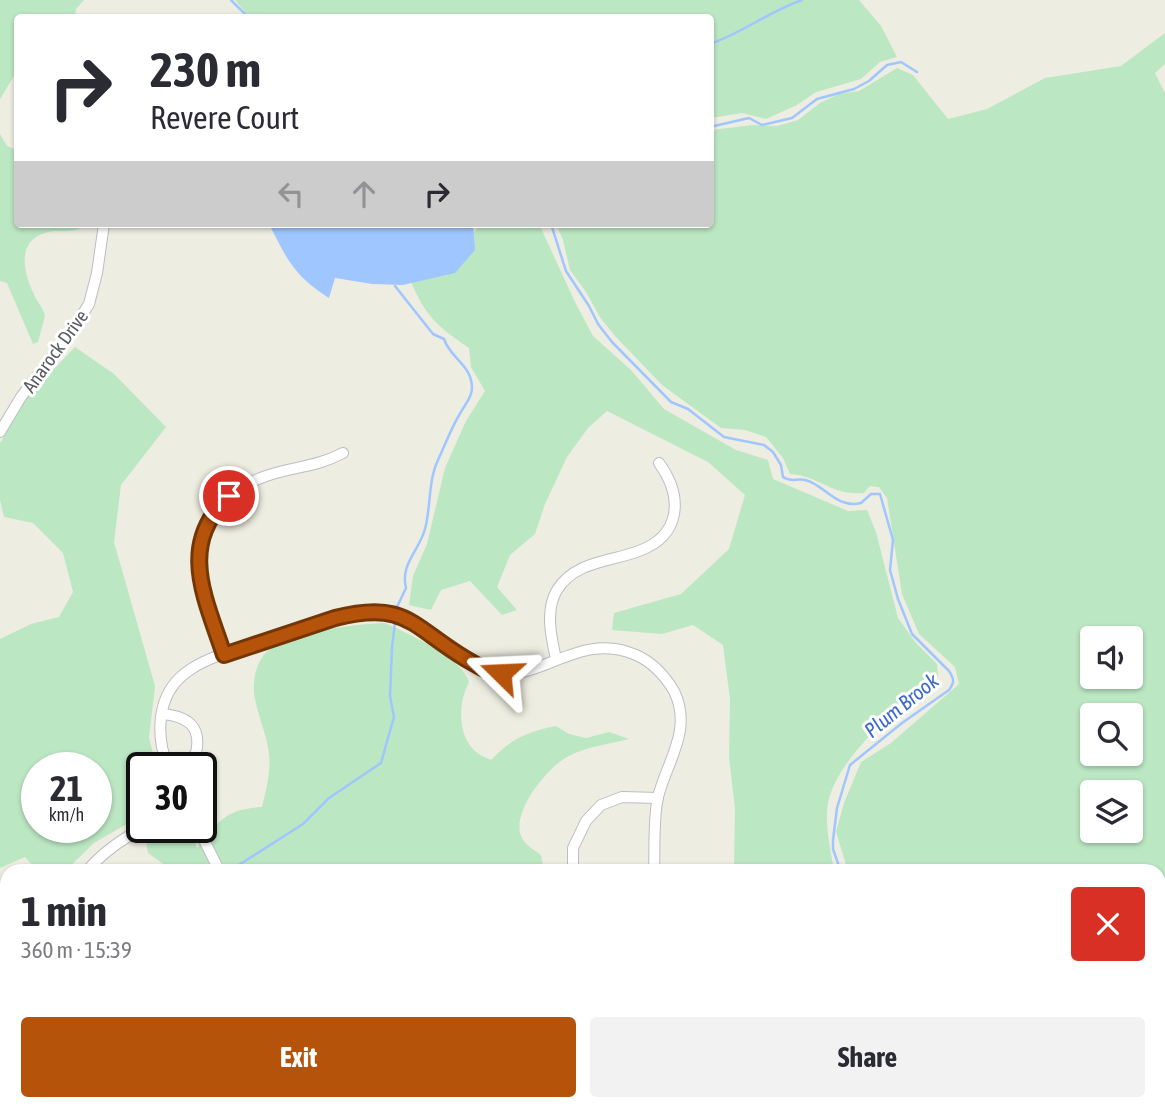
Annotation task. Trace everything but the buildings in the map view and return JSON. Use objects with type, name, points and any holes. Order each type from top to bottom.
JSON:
[{"type":"street","name":"Anarock Drive","points":[[0,432],[21,397],[72,331],[89,304],[103,228]]},
{"type":"street","points":[[224,655],[200,577],[201,535],[217,507],[245,485],[274,473],[322,463],[343,453]]},
{"type":"street","points":[[556,659],[550,626],[554,597],[561,584],[574,571],[640,551],[657,540],[668,528],[676,509],[676,499],[670,479],[659,463]]},
{"type":"street","points":[[164,752],[160,737],[162,714],[168,693],[180,677],[192,668],[352,614],[383,611],[403,617],[491,673],[511,673],[588,649],[623,650],[644,659],[665,678],[674,692],[679,708],[681,730],[658,798],[654,864]]},
{"type":"street","points":[[162,714],[185,718],[190,722],[197,736],[197,752]]},
{"type":"street","points":[[573,864],[573,848],[586,821],[601,805],[622,797],[658,798]]},
{"type":"street","points":[[93,864],[126,837]]},
{"type":"street","points":[[205,843],[215,864]]},
{"type":"green space","points":[[0,0],[84,0],[75,14],[14,14],[14,76],[0,99]]},
{"type":"green space","points":[[235,0],[859,0],[881,26],[897,57],[880,62],[861,79],[816,92],[797,105],[766,119],[742,113],[714,118],[714,14],[247,14]]},
{"type":"green space","points":[[1165,33],[1165,64],[1155,73],[1165,93],[1165,864],[846,864],[836,832],[844,803],[861,762],[891,743],[959,684],[955,667],[919,634],[902,594],[887,498],[879,487],[870,486],[864,493],[843,492],[810,478],[790,474],[783,458],[766,437],[745,430],[721,428],[662,385],[601,319],[570,270],[558,228],[714,228],[714,130],[753,125],[777,126],[798,120],[820,103],[839,94],[859,91],[897,68],[913,75],[948,119],[987,109],[1045,78],[1121,66]]},
{"type":"green space","points":[[0,134],[7,146],[14,149],[14,228],[81,228],[45,233],[36,237],[26,250],[27,275],[45,316],[38,342],[33,344],[7,283],[0,281]]},
{"type":"green space","points":[[478,228],[541,228],[593,336],[631,370],[664,409],[736,450],[768,460],[773,479],[848,511],[867,510],[876,532],[898,618],[916,643],[937,664],[938,676],[869,736],[840,774],[831,793],[827,812],[833,864],[734,864],[735,809],[729,757],[730,699],[723,645],[693,625],[662,634],[612,630],[614,613],[681,594],[729,549],[745,495],[708,462],[607,411],[588,428],[567,457],[545,504],[535,534],[510,555],[497,587],[517,610],[502,615],[470,581],[441,590],[431,610],[409,605],[413,576],[427,544],[445,468],[466,421],[485,391],[471,367],[469,348],[434,320],[411,282],[469,238]]},
{"type":"green space","points":[[75,347],[114,374],[166,427],[121,485],[114,542],[155,686],[149,738],[153,752],[126,752],[126,824],[112,832],[112,752],[21,752],[21,843],[94,843],[72,864],[32,864],[25,857],[9,864],[0,864],[0,639],[31,624],[59,617],[73,592],[63,553],[33,523],[4,517],[0,500],[0,443],[28,396]]},
{"type":"green space","points":[[385,623],[434,648],[457,665],[469,683],[461,709],[465,737],[476,752],[491,760],[520,737],[556,726],[569,734],[586,738],[609,732],[629,739],[585,749],[568,756],[538,784],[525,806],[519,827],[525,842],[541,855],[543,864],[163,864],[148,853],[146,843],[195,843],[197,848],[201,843],[217,843],[217,825],[224,818],[249,808],[262,807],[269,774],[269,754],[255,700],[257,669],[263,656],[272,648],[302,635]]},
{"type":"water","points":[[271,228],[473,228],[475,250],[455,273],[403,285],[372,284],[335,278],[329,298],[299,274]]},
{"type":"waterway","name":"Plum Brook","points":[[231,0],[245,14]]},
{"type":"waterway","points":[[714,42],[802,0]]},
{"type":"waterway","points":[[714,126],[749,118],[762,125],[792,118],[817,99],[854,89],[869,81],[887,65],[901,62],[917,72]]},
{"type":"waterway","name":"Plum Brook","points":[[552,228],[566,271],[598,324],[671,402],[688,409],[724,437],[764,445],[773,452],[786,479],[812,482],[837,499],[852,504],[861,503],[871,494],[880,494],[893,540],[890,570],[898,599],[912,634],[949,671],[953,683],[949,690],[850,765],[837,808],[833,840],[838,864]]},
{"type":"waterway","points":[[395,286],[433,334],[444,339],[465,367],[472,388],[470,398],[455,423],[435,468],[425,529],[408,565],[406,588],[397,607]]},
{"type":"waterway","points":[[240,864],[303,824],[329,798],[381,763],[394,717],[390,696],[395,622]]},
{"type":"route","points":[[229,496],[217,507],[201,535],[198,559],[203,592],[224,655],[335,618],[383,611],[403,617],[482,669],[501,673]]}]
